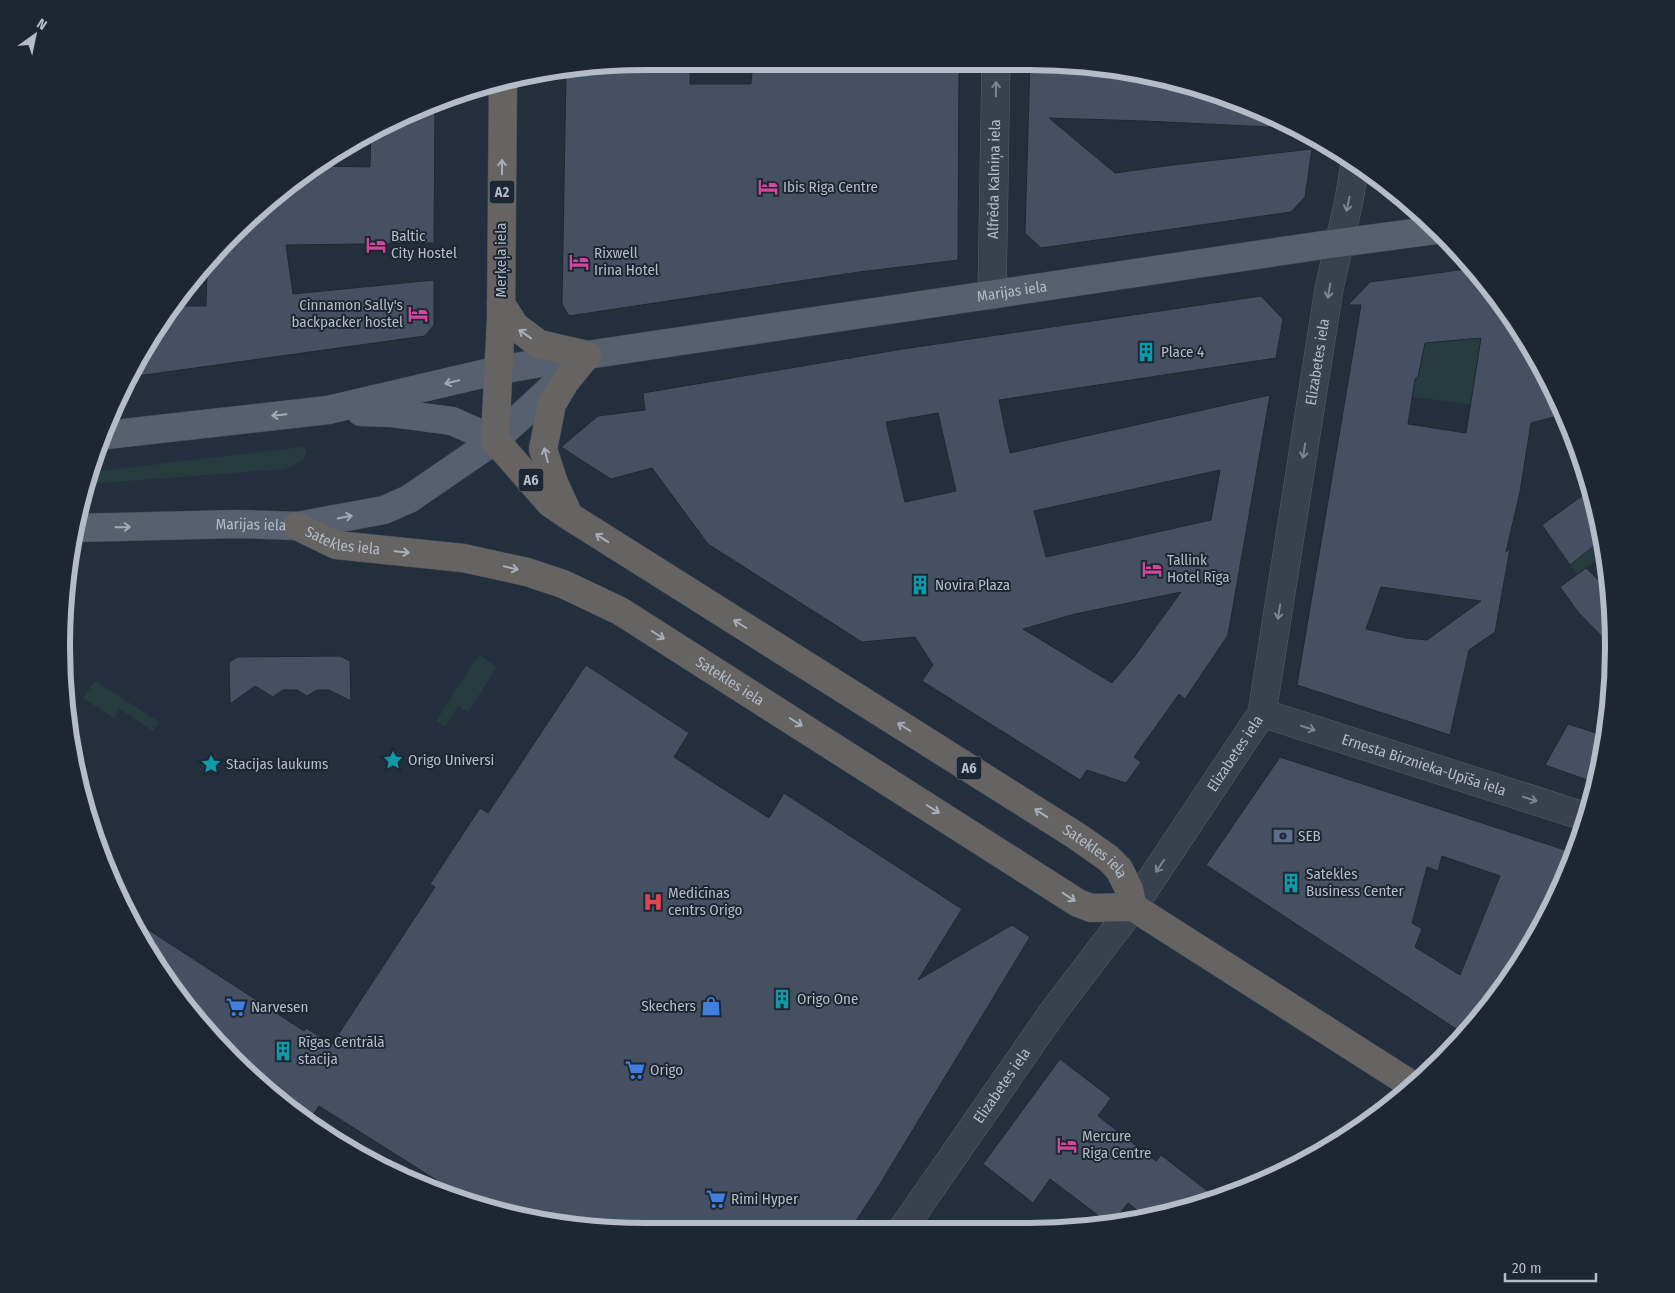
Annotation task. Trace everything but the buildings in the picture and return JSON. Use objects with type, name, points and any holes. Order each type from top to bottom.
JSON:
[{"type":"highway","name":"Merķeļa iela","points":[[495,440],[501,304],[503,89]]},
{"type":"highway","points":[[501,304],[515,326],[539,344],[587,355],[565,382],[552,404],[543,449],[554,483],[570,516]]},
{"type":"highway","name":"Satekles iela","points":[[297,526],[336,545],[463,558],[527,572],[563,584],[620,612],[1078,903],[1091,908],[1133,907],[1129,889],[1119,869],[1108,858],[1075,835],[550,503],[495,440]]},
{"type":"highway","points":[[1133,907],[1407,1082]]},
{"type":"main road","name":"Marijas iela","points":[[111,434],[328,410],[499,370],[587,355],[1428,231]]},
{"type":"main road","name":"Marijas iela","points":[[83,528],[238,524],[297,526],[384,510],[409,499],[495,440],[587,355]]},
{"type":"main road","name":"Marijas iela","points":[[328,410],[392,413],[452,421],[495,440]]},
{"type":"street","name":"Alfrēda Kalniņa iela","points":[[992,295],[996,70]]},
{"type":"street","name":"Elizabetes iela","points":[[907,1223],[1053,1012],[1133,907],[1262,713],[1329,289],[1350,200],[1354,171]]},
{"type":"street","name":"Ernesta Birznieka-Upīša iela","points":[[1262,713],[1579,815]]},
{"type":"green space","points":[[1488,332],[1471,404],[1412,397],[1414,380],[1418,377],[1420,368],[1417,365],[1421,341],[1446,341],[1450,337]]},
{"type":"green space","points":[[302,447],[307,450],[303,460],[285,469],[94,483],[98,471]]},
{"type":"green space","points":[[1596,545],[1598,560],[1577,574],[1570,565]]},
{"type":"green space","points":[[479,655],[497,667],[468,712],[458,706],[445,727],[436,721]]},
{"type":"green space","points":[[95,681],[159,722],[153,731],[120,709],[114,718],[83,698]]},
{"type":"place","name":"Ibis Riga Centre","points":[[768,187]]},
{"type":"place","name":"Baltic City Hostel","points":[[376,245]]},
{"type":"place","name":"Rixwell Irina Hotel","points":[[579,262]]},
{"type":"place","name":"Cinnamon Sally's backpacker hostel","points":[[418,314]]},
{"type":"place","name":"Place 4","points":[[1146,352]]},
{"type":"place","name":"Tallink Hotel Rīga","points":[[1152,569]]},
{"type":"place","name":"Novira Plaza","points":[[920,585]]},
{"type":"place","name":"Origo Universi","points":[[393,760]]},
{"type":"place","name":"Stacijas laukums","points":[[211,764]]},
{"type":"place","name":"SEB","points":[[1283,836]]},
{"type":"place","name":"Satekles Business Center","points":[[1291,883]]},
{"type":"place","name":"Medicīnas centrs Origo","points":[[653,902]]},
{"type":"place","name":"Origo One","points":[[782,999]]},
{"type":"place","name":"Skechers","points":[[711,1006]]},
{"type":"place","name":"Narvesen","points":[[236,1007]]},
{"type":"place","name":"Rīgas Centrālā stacija","points":[[283,1051]]},
{"type":"place","name":"Origo","points":[[635,1070]]},
{"type":"place","name":"Mercure Riga Centre","points":[[1067,1145]]},
{"type":"place","name":"Rimi Hyper","points":[[716,1199]]}]
